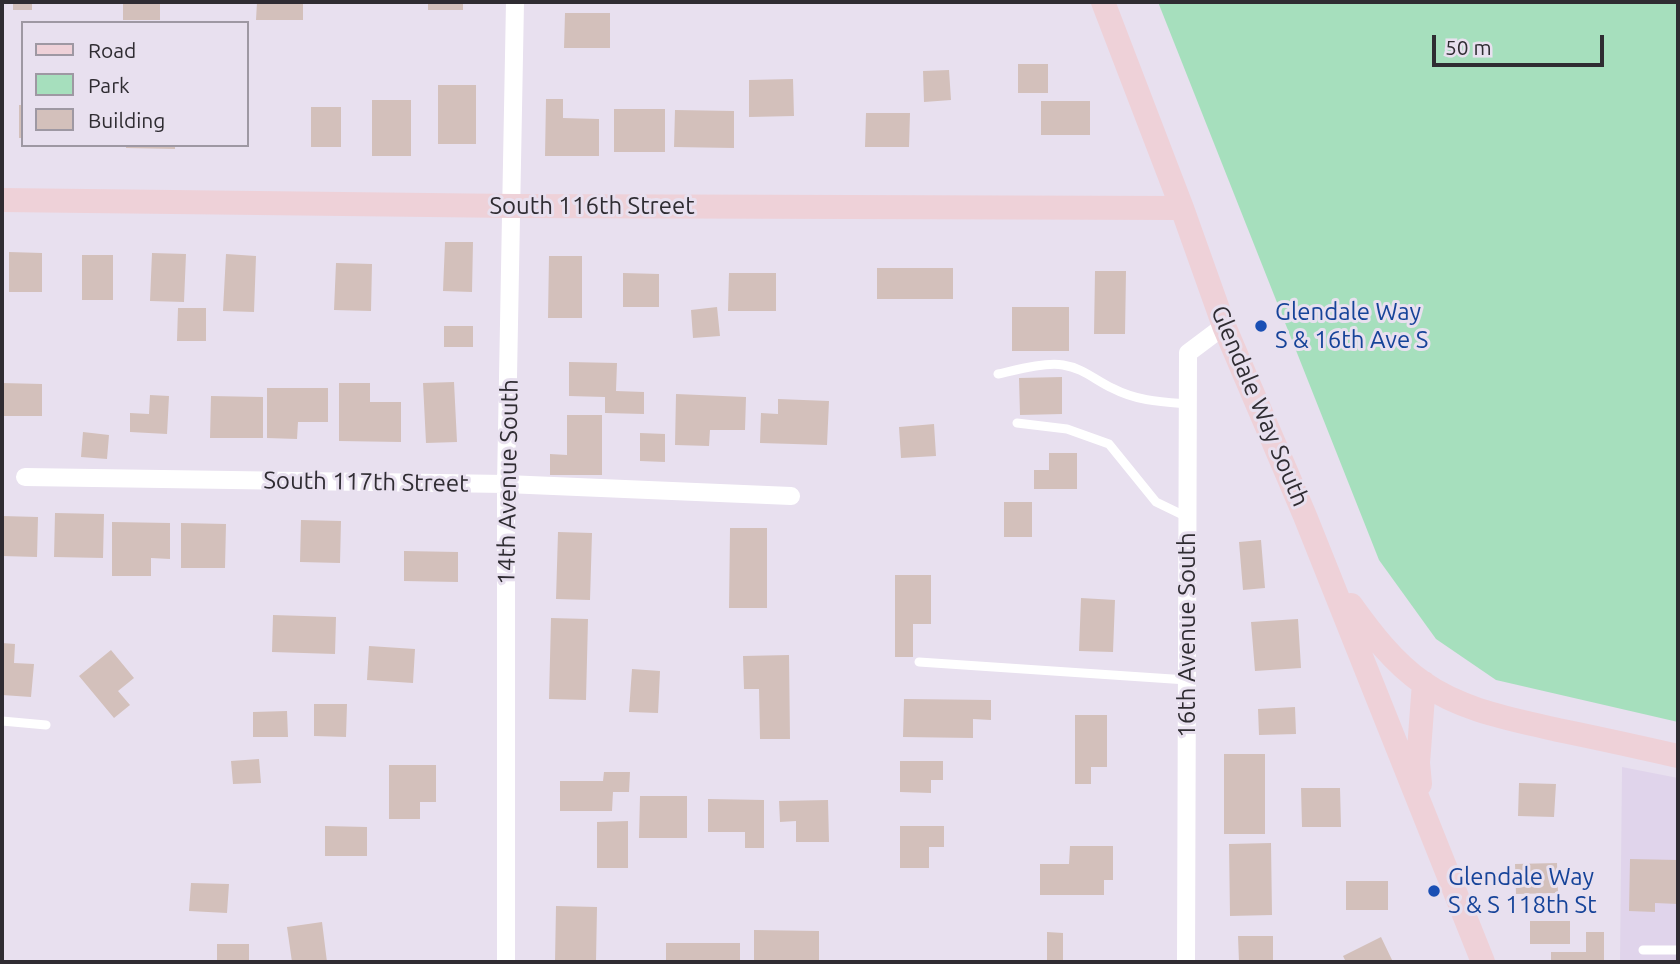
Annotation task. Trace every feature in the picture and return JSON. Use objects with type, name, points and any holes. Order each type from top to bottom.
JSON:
[{"type":"street","name":"14th Avenue South","points":[[506,962],[506,484],[515,2]]},
{"type":"street","name":"Glendale Way South","points":[[1103,2],[1224,326],[1305,516],[1483,962]]},
{"type":"street","name":"South 116th Street","points":[[2,200],[513,206],[1182,208]]},
{"type":"street","name":"16th Avenue South","points":[[1186,962],[1188,353],[1224,326]]},
{"type":"street","name":"South 117th Street","points":[[25,477],[506,484],[791,496]]},
{"type":"street","points":[[1305,516],[1349,602],[1370,631],[1424,684],[1480,711],[1678,756]]},
{"type":"street","name":"Glendale Way South","points":[[1423,808],[1418,762],[1424,684]]},
{"type":"lane","points":[[998,374],[1061,364],[1085,370],[1112,388],[1138,399],[1187,404]]},
{"type":"lane","points":[[1017,423],[1067,429],[1109,444],[1156,502],[1187,517]]},
{"type":"lane","points":[[919,662],[1187,680]]},
{"type":"lane","points":[[2,722],[46,725]]},
{"type":"lane","points":[[1643,950],[1678,950]]},
{"type":"shaded area","points":[[1622,767],[1678,778],[1678,962],[1620,962]]},
{"type":"green space","points":[[1158,2],[1678,2],[1678,722],[1496,680],[1436,639],[1379,560]]},
{"type":"building","points":[[13,2],[32,2],[32,10],[13,10]]},
{"type":"building","points":[[123,2],[160,2],[160,20],[123,20]]},
{"type":"building","points":[[257,2],[303,2],[303,20],[256,20]]},
{"type":"building","points":[[428,2],[463,2],[463,10],[428,10]]},
{"type":"building","points":[[565,13],[610,13],[610,48],[564,48]]},
{"type":"building","points":[[1018,64],[1048,64],[1048,93],[1018,93]]},
{"type":"building","points":[[949,70],[951,100],[924,102],[923,71]]},
{"type":"building","points":[[793,79],[794,116],[749,117],[749,80]]},
{"type":"building","points":[[438,85],[476,85],[476,144],[438,144]]},
{"type":"building","points":[[546,99],[563,99],[563,118],[599,119],[599,156],[545,156]]},
{"type":"building","points":[[372,100],[411,100],[411,156],[372,156]]},
{"type":"building","points":[[1041,101],[1090,101],[1090,135],[1041,135]]},
{"type":"building","points":[[19,105],[21,105],[21,138]]},
{"type":"building","points":[[311,107],[341,107],[341,147],[311,147]]},
{"type":"building","points":[[614,109],[665,109],[665,152],[614,152]]},
{"type":"building","points":[[675,110],[734,111],[734,148],[674,147]]},
{"type":"building","points":[[866,113],[910,113],[909,147],[865,147]]},
{"type":"building","points":[[175,147],[175,149],[126,148]]},
{"type":"building","points":[[445,242],[473,242],[472,292],[443,291]]},
{"type":"building","points":[[9,252],[42,253],[42,292],[9,292]]},
{"type":"building","points":[[152,253],[186,254],[184,302],[150,301]]},
{"type":"building","points":[[226,254],[256,256],[254,312],[223,311]]},
{"type":"building","points":[[82,255],[113,255],[113,300],[82,300]]},
{"type":"building","points":[[549,256],[582,256],[582,318],[548,318]]},
{"type":"building","points":[[336,263],[372,264],[371,311],[334,310]]},
{"type":"building","points":[[877,268],[953,268],[953,299],[877,299]]},
{"type":"building","points":[[1095,271],[1126,271],[1125,334],[1094,334]]},
{"type":"building","points":[[623,273],[659,274],[659,307],[623,307]]},
{"type":"building","points":[[729,273],[776,273],[776,311],[728,311]]},
{"type":"building","points":[[717,307],[720,336],[693,338],[691,310]]},
{"type":"building","points":[[1012,307],[1069,307],[1069,351],[1012,351]]},
{"type":"building","points":[[178,308],[206,308],[206,341],[177,341]]},
{"type":"building","points":[[444,326],[473,326],[473,347],[444,347]]},
{"type":"building","points":[[569,362],[617,363],[616,391],[644,392],[644,414],[605,413],[605,397],[569,396]]},
{"type":"building","points":[[1062,377],[1062,414],[1020,415],[1019,378]]},
{"type":"building","points":[[454,382],[457,442],[426,443],[423,383]]},
{"type":"building","points":[[2,383],[42,384],[42,416],[2,416]]},
{"type":"building","points":[[339,383],[370,383],[370,402],[401,402],[401,442],[339,441]]},
{"type":"building","points":[[267,388],[328,388],[328,422],[298,422],[297,439],[267,438]]},
{"type":"building","points":[[676,394],[746,397],[745,430],[710,430],[709,446],[675,445]]},
{"type":"building","points":[[150,395],[169,396],[167,434],[130,432],[130,413],[149,414]]},
{"type":"building","points":[[211,396],[263,397],[263,438],[210,438]]},
{"type":"building","points":[[778,399],[829,401],[827,445],[760,443],[761,413],[778,414]]},
{"type":"building","points":[[567,415],[602,415],[602,475],[550,475],[550,454],[567,455]]},
{"type":"building","points":[[934,424],[936,456],[901,458],[899,427]]},
{"type":"building","points":[[83,432],[109,435],[107,459],[81,457]]},
{"type":"building","points":[[640,433],[665,434],[665,462],[640,461]]},
{"type":"building","points":[[1049,453],[1077,453],[1077,489],[1034,489],[1034,470],[1049,470]]},
{"type":"building","points":[[1004,502],[1032,502],[1032,537],[1004,537]]},
{"type":"building","points":[[55,513],[104,514],[103,558],[54,557]]},
{"type":"building","points":[[2,516],[38,517],[37,557],[2,556]]},
{"type":"building","points":[[301,520],[341,521],[340,563],[300,562]]},
{"type":"building","points":[[112,522],[170,523],[170,559],[151,558],[151,576],[112,576]]},
{"type":"building","points":[[181,523],[226,524],[225,568],[181,568]]},
{"type":"building","points":[[730,528],[767,528],[767,608],[729,608]]},
{"type":"building","points":[[558,532],[592,533],[590,600],[556,599]]},
{"type":"building","points":[[1261,540],[1265,588],[1243,590],[1239,542]]},
{"type":"building","points":[[404,551],[458,552],[458,582],[404,581]]},
{"type":"building","points":[[895,575],[931,575],[931,624],[913,624],[913,657],[895,657]]},
{"type":"building","points":[[1081,598],[1115,600],[1113,652],[1079,651]]},
{"type":"building","points":[[273,615],[336,617],[335,654],[272,652]]},
{"type":"building","points":[[551,618],[588,619],[586,700],[549,699]]},
{"type":"building","points":[[1298,619],[1301,668],[1255,671],[1251,622]]},
{"type":"building","points":[[2,643],[15,644],[14,663],[34,664],[31,697],[2,695]]},
{"type":"building","points":[[369,646],[415,649],[413,683],[367,680]]},
{"type":"building","points":[[111,650],[134,678],[118,691],[130,705],[114,718],[79,676]]},
{"type":"building","points":[[789,655],[790,739],[760,739],[759,689],[744,689],[743,656]]},
{"type":"building","points":[[632,669],[660,671],[658,713],[629,712]]},
{"type":"building","points":[[904,699],[991,700],[991,720],[973,719],[973,738],[903,737]]},
{"type":"building","points":[[314,704],[347,704],[346,737],[314,736]]},
{"type":"building","points":[[1295,707],[1296,734],[1259,735],[1258,709]]},
{"type":"building","points":[[287,711],[288,737],[253,737],[253,712]]},
{"type":"building","points":[[1075,715],[1107,715],[1107,767],[1091,767],[1091,784],[1075,784]]},
{"type":"building","points":[[1224,754],[1265,754],[1265,834],[1224,834]]},
{"type":"building","points":[[259,759],[261,783],[233,784],[231,761]]},
{"type":"building","points":[[900,761],[943,761],[943,780],[931,780],[931,793],[900,792]]},
{"type":"building","points":[[389,765],[436,765],[436,802],[420,802],[420,819],[389,819]]},
{"type":"building","points":[[604,772],[630,772],[629,792],[613,792],[612,811],[560,811],[560,781],[603,781]]},
{"type":"building","points":[[1519,783],[1556,784],[1554,817],[1518,816]]},
{"type":"building","points":[[1301,788],[1340,788],[1341,827],[1302,827]]},
{"type":"building","points":[[640,796],[687,796],[687,838],[639,838]]},
{"type":"building","points":[[708,799],[764,800],[764,848],[745,848],[745,832],[708,832]]},
{"type":"building","points":[[828,800],[829,842],[796,842],[796,821],[780,822],[779,801]]},
{"type":"building","points":[[628,821],[628,868],[597,868],[597,822]]},
{"type":"building","points":[[325,826],[367,827],[367,856],[325,856]]},
{"type":"building","points":[[900,826],[944,826],[944,847],[929,847],[929,868],[900,868]]},
{"type":"building","points":[[1271,843],[1272,915],[1230,916],[1229,844]]},
{"type":"building","points":[[1070,846],[1113,846],[1113,880],[1104,880],[1104,895],[1040,895],[1040,864],[1069,864]]},
{"type":"building","points":[[1630,859],[1678,860],[1678,904],[1655,903],[1655,912],[1629,911]]},
{"type":"building","points":[[1557,863],[1558,893],[1516,894],[1515,864]]},
{"type":"building","points":[[1346,881],[1388,881],[1388,910],[1346,910]]},
{"type":"building","points":[[191,883],[229,884],[227,913],[189,911]]},
{"type":"building","points":[[556,906],[597,907],[596,962],[555,962]]},
{"type":"building","points":[[1530,921],[1570,921],[1570,944],[1530,944]]},
{"type":"building","points":[[322,922],[327,962],[292,962],[287,927]]},
{"type":"building","points":[[754,930],[819,931],[819,962],[754,962]]},
{"type":"building","points":[[1047,932],[1063,933],[1063,962],[1047,962]]},
{"type":"building","points":[[1586,932],[1604,932],[1604,962],[1551,962],[1551,952],[1586,952]]},
{"type":"building","points":[[1238,936],[1273,936],[1273,962],[1239,962]]},
{"type":"building","points":[[1381,937],[1393,962],[1346,962],[1343,956]]},
{"type":"building","points":[[666,943],[740,943],[740,962],[666,962]]},
{"type":"building","points":[[217,944],[249,944],[249,962],[217,962]]},
{"type":"place","name":"Glendale Way S & 16th Ave S","points":[[1261,326]]},
{"type":"place","name":"Glendale Way S & S 118th St","points":[[1434,891]]}]
